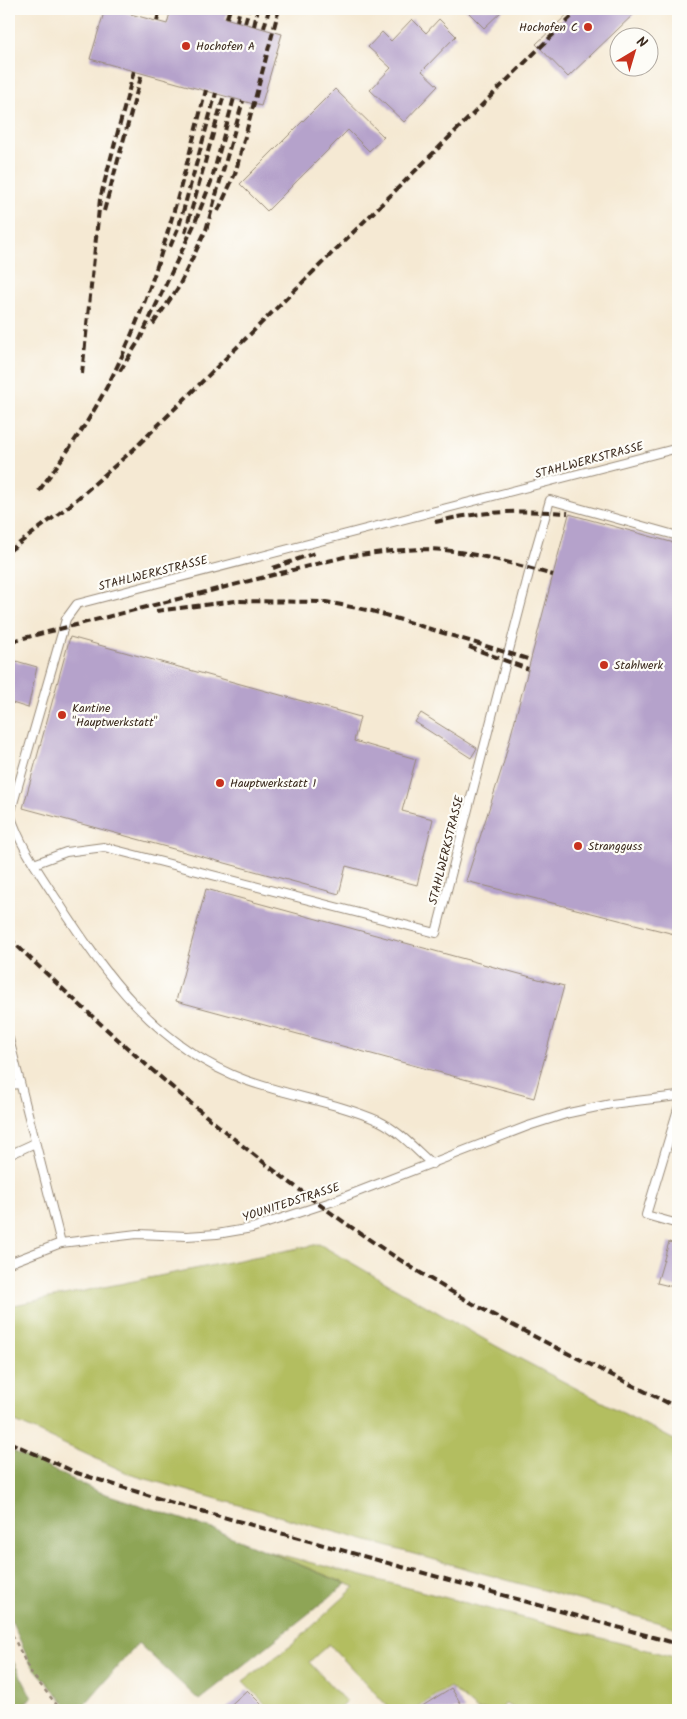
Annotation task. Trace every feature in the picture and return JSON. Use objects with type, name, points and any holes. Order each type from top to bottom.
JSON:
[{"type":"lane","name":"STAHLWERKSTRASSE","points":[[432,1164],[380,1122],[245,1080],[193,1054],[163,1034],[122,991],[86,946],[18,839],[10,814],[66,619],[76,604],[678,448]]},
{"type":"lane","name":"STAHLWERKSTRASSE","points":[[34,864],[66,852],[104,848],[436,933],[530,569],[550,500],[678,536]]},
{"type":"lane","points":[[9,1039],[61,1243]]},
{"type":"lane","points":[[9,1085],[20,1084]]},
{"type":"lane","points":[[432,1164],[569,1113],[620,1103],[678,1096]]},
{"type":"lane","points":[[678,1109],[646,1215],[678,1224]]},
{"type":"lane","points":[[9,1155],[35,1143]]},
{"type":"lane","name":"YOUNITEDSTRASSE","points":[[9,1263],[61,1243],[137,1234],[187,1236],[217,1234],[252,1228],[331,1202],[432,1164]]},
{"type":"path","points":[[9,1628],[30,1674],[61,1710]]},
{"type":"green space","points":[[319,1244],[496,1346],[678,1442],[678,1628],[132,1475],[9,1419],[9,1306]]},
{"type":"green space","points":[[9,1449],[97,1491],[215,1530],[346,1584],[199,1700],[138,1643],[80,1710],[71,1710],[30,1663],[9,1615]]},
{"type":"green space","points":[[266,1551],[678,1658],[678,1710],[519,1710],[505,1704],[501,1710],[477,1710],[450,1687],[413,1710],[391,1710],[329,1644],[309,1662],[346,1702],[338,1710],[271,1710],[243,1681],[292,1645],[355,1587]]},
{"type":"green space","points":[[9,1653],[32,1698],[14,1710],[9,1710]]},
{"type":"building","name":"Hochofen A","points":[[105,9],[112,9],[167,24],[171,9],[228,9],[225,18],[282,34],[261,106],[90,59]]},
{"type":"building","points":[[465,9],[504,9],[484,28]]},
{"type":"building","name":"Hochofen C","points":[[573,9],[639,9],[619,28],[610,28],[610,37],[568,77],[536,44]]},
{"type":"building","points":[[412,19],[426,33],[439,19],[456,36],[422,71],[438,86],[404,122],[370,90],[391,68],[368,47],[382,32],[391,41]]},
{"type":"building","points":[[335,89],[384,137],[369,151],[348,130],[267,211],[240,184]]},
{"type":"building","name":"Stahlwerk","points":[[569,514],[678,544],[678,935],[466,881],[503,765]]},
{"type":"building","name":"Hauptwerkstatt 1","points":[[70,637],[360,717],[354,741],[416,759],[402,811],[433,819],[417,885],[346,866],[339,894],[23,808]]},
{"type":"building","points":[[9,659],[37,667],[28,708],[9,702]]},
{"type":"building","points":[[421,713],[477,748],[471,758],[415,722]]},
{"type":"building","points":[[206,889],[564,986],[534,1098],[176,1001]]},
{"type":"building","points":[[669,1242],[678,1245],[678,1288],[657,1283]]},
{"type":"building","points":[[451,1688],[465,1710],[416,1710]]},
{"type":"building","points":[[247,1690],[267,1710],[225,1710]]},
{"type":"railway","points":[[157,21],[160,9]]},
{"type":"railway","points":[[227,18],[230,9]]},
{"type":"railway","points":[[237,21],[240,9]]},
{"type":"railway","points":[[245,23],[249,9]]},
{"type":"railway","points":[[254,26],[258,9]]},
{"type":"railway","points":[[264,28],[269,9]]},
{"type":"railway","points":[[218,211],[235,174],[279,9]]},
{"type":"railway","points":[[9,551],[69,506],[134,449],[579,9]]},
{"type":"railway","points":[[82,374],[100,199],[134,71]]},
{"type":"railway","points":[[104,211],[142,73]]},
{"type":"railway","points":[[39,491],[98,403],[134,328],[162,250],[206,90]]},
{"type":"railway","points":[[170,247],[179,226],[216,93]]},
{"type":"railway","points":[[185,233],[224,95]]},
{"type":"railway","points":[[120,371],[140,339],[194,225],[211,182],[234,98]]},
{"type":"railway","points":[[153,324],[178,288],[206,230],[243,101]]},
{"type":"railway","points":[[435,522],[501,512],[568,513]]},
{"type":"railway","points":[[12,641],[344,557],[381,552],[419,549],[444,550],[499,560],[553,575]]},
{"type":"railway","points":[[273,568],[315,553]]},
{"type":"railway","points":[[156,611],[236,601],[326,602],[372,611],[531,660]]},
{"type":"railway","points":[[469,647],[528,669]]},
{"type":"railway","points":[[9,938],[104,1027],[202,1113],[304,1193],[357,1231],[443,1287],[543,1341],[678,1408]]},
{"type":"railway","points":[[9,1442],[77,1473],[173,1503],[678,1644]]},
{"type":"place","name":"Hochofen C","points":[[588,27]]},
{"type":"place","name":"Hochofen A","points":[[186,46]]},
{"type":"place","name":"Stahlwerk","points":[[604,665]]},
{"type":"place","name":"Kantine \"Hauptwerkstatt\"","points":[[62,715]]},
{"type":"place","name":"Hauptwerkstatt 1","points":[[220,783]]},
{"type":"place","name":"Strangguss","points":[[578,846]]}]
